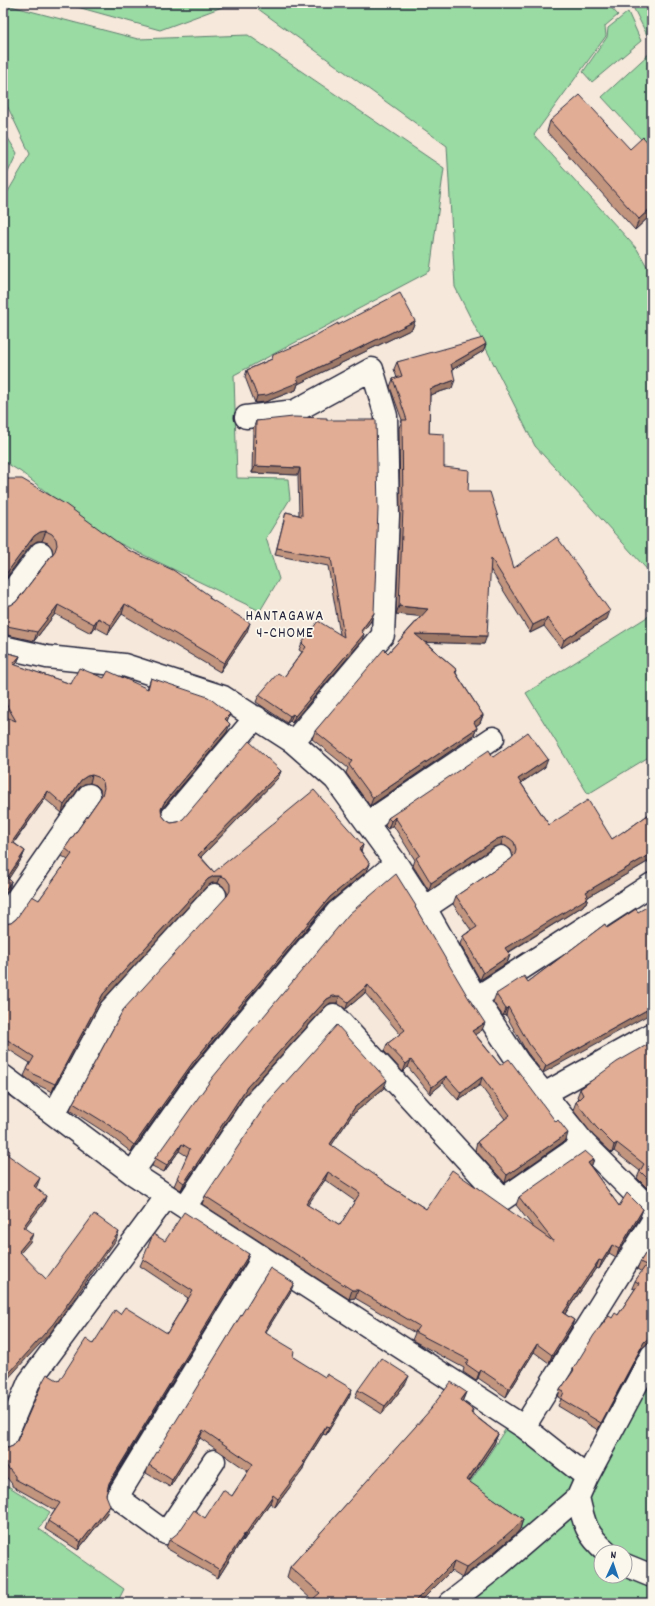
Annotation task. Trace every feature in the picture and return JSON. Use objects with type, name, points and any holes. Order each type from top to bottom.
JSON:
[{"type":"street","points":[[246,417],[295,411],[372,369],[386,416],[388,516],[383,636],[293,742]]},
{"type":"street","points":[[3,603],[41,553]]},
{"type":"street","points":[[3,647],[47,657],[124,665],[223,696],[293,742],[335,780],[396,863],[425,908],[476,998],[519,1063],[584,1143],[652,1211]]},
{"type":"street","points":[[171,818],[256,717]]},
{"type":"street","points":[[367,823],[493,738]]},
{"type":"street","points":[[3,919],[89,795]]},
{"type":"street","points":[[425,908],[501,857]]},
{"type":"street","points":[[132,1173],[200,1077],[337,912],[396,863]]},
{"type":"street","points":[[476,998],[652,884]]},
{"type":"street","points":[[54,1114],[110,1010],[215,894]]},
{"type":"street","points":[[3,1444],[29,1382],[176,1202],[254,1103],[334,1015],[503,1198],[584,1143]]},
{"type":"street","points":[[544,1094],[652,1034]]},
{"type":"street","points":[[3,1076],[132,1173],[524,1427],[587,1477]]},
{"type":"street","points":[[524,1427],[652,1222]]},
{"type":"street","points":[[214,1461],[166,1533],[117,1497],[263,1258]]},
{"type":"street","points":[[450,1603],[500,1564],[578,1498],[587,1477],[652,1355]]},
{"type":"street","points":[[578,1498],[584,1525],[598,1544]]},
{"type":"street","points":[[633,1568],[652,1576]]},
{"type":"green space","points":[[63,3],[233,3],[160,30]]},
{"type":"green space","points":[[250,3],[607,3],[618,15],[605,26],[606,36],[534,135],[637,249],[652,275],[652,575],[535,446],[455,287],[447,146]]},
{"type":"green space","points":[[637,3],[652,3],[652,31],[647,35],[633,7]]},
{"type":"green space","points":[[3,4],[138,39],[248,35],[444,168],[430,271],[234,375],[237,478],[288,479],[290,499],[266,538],[279,579],[260,611],[98,533],[21,472],[3,461],[3,200],[30,154],[3,97]]},
{"type":"green space","points":[[628,12],[641,41],[592,82],[583,72],[607,37],[608,28]]},
{"type":"green space","points":[[652,51],[652,151],[602,97]]},
{"type":"green space","points":[[3,130],[17,153],[3,183]]},
{"type":"green space","points":[[652,614],[652,755],[588,794],[526,693]]},
{"type":"green space","points":[[652,1373],[652,1603],[466,1603],[577,1510]]},
{"type":"green space","points":[[507,1427],[576,1475],[574,1489],[528,1533],[465,1490]]},
{"type":"green space","points":[[3,1483],[50,1512],[39,1529],[124,1589],[117,1603],[3,1603]]},
{"type":"building","points":[[580,95],[630,149],[643,137],[652,147],[652,168],[650,170],[652,173],[652,207],[639,219],[550,121]]},
{"type":"building","points":[[400,293],[415,321],[297,378],[299,382],[267,395],[257,396],[247,370],[272,359],[273,355],[302,343],[338,323],[338,325]]},
{"type":"building","points":[[483,338],[486,344],[451,364],[455,380],[430,389],[429,433],[444,434],[444,467],[469,470],[468,492],[490,492],[514,568],[557,537],[610,611],[564,640],[547,618],[533,625],[491,558],[487,636],[415,634],[457,670],[455,672],[483,715],[474,722],[477,728],[373,798],[349,765],[352,761],[315,731],[384,649],[388,653],[428,609],[399,606],[403,508],[402,420],[407,420],[393,379],[402,376],[397,362]]},
{"type":"building","points":[[293,417],[327,418],[327,420],[376,420],[378,509],[374,613],[361,631],[364,634],[295,716],[293,714],[290,716],[259,695],[278,673],[284,677],[306,647],[302,643],[318,621],[344,637],[331,558],[277,548],[286,512],[302,516],[300,468],[255,466],[256,421]]},
{"type":"building","points":[[3,479],[22,479],[65,504],[128,550],[173,570],[210,596],[209,598],[250,623],[224,663],[125,604],[111,625],[98,618],[94,624],[58,605],[37,632],[7,626],[3,623],[3,605],[11,605],[16,602],[55,551],[57,545],[56,539],[52,534],[46,531],[40,532],[34,536],[3,578]]},
{"type":"building","points":[[8,653],[20,656],[13,664],[71,684],[79,668],[104,678],[108,671],[148,689],[151,678],[208,697],[230,714],[225,719],[230,724],[164,803],[161,809],[162,815],[171,823],[178,822],[183,819],[249,741],[281,771],[198,855],[214,872],[314,790],[363,845],[359,849],[370,864],[330,897],[193,1062],[134,1145],[112,1127],[73,1103],[123,1010],[227,896],[230,891],[230,884],[226,878],[221,876],[214,876],[208,879],[103,994],[55,1084],[35,1075],[27,1069],[34,1057],[3,1037],[3,923],[11,923],[16,919],[32,896],[39,900],[72,854],[65,848],[102,795],[104,788],[103,782],[98,777],[92,775],[87,776],[81,780],[64,805],[48,791],[12,842],[25,851],[7,878],[11,881],[3,894],[3,772],[6,769],[3,768],[3,716],[16,721],[3,699],[3,663],[5,663]]},
{"type":"building","points":[[528,732],[548,759],[518,779],[549,825],[588,800],[612,839],[652,812],[652,853],[586,892],[588,895],[585,898],[586,899],[505,948],[510,955],[483,973],[463,936],[477,927],[456,896],[511,859],[515,854],[516,849],[514,842],[509,838],[503,837],[497,839],[431,883],[416,858],[420,855],[395,817],[391,821],[388,818],[489,750],[493,757]]},
{"type":"building","points":[[396,874],[468,997],[485,1023],[472,1031],[500,1065],[509,1059],[556,1122],[558,1120],[568,1133],[507,1175],[477,1142],[510,1115],[482,1077],[461,1093],[446,1076],[432,1087],[411,1060],[406,1064],[387,1044],[405,1030],[368,985],[348,1002],[340,996],[333,996],[327,999],[247,1087],[184,1183],[177,1178],[190,1149],[182,1144],[167,1165],[155,1158],[213,1077],[349,914]]},
{"type":"building","points":[[652,904],[652,1007],[546,1066],[529,1044],[508,1007],[506,1009],[496,994],[524,976],[528,982],[605,924],[607,928],[636,909],[638,912]]},
{"type":"building","points":[[337,1025],[387,1080],[355,1107],[330,1144],[385,1183],[426,1209],[452,1170],[554,1242],[519,1197],[585,1151],[594,1159],[588,1163],[619,1206],[627,1193],[643,1209],[619,1249],[612,1245],[602,1261],[599,1260],[563,1313],[574,1320],[552,1355],[537,1344],[509,1389],[481,1370],[479,1373],[466,1364],[469,1360],[415,1332],[419,1326],[358,1290],[352,1290],[205,1196],[267,1103]],"holes":[[[328,1172],[360,1193],[340,1225],[306,1204]]]},
{"type":"building","points":[[652,1042],[652,1183],[640,1171],[644,1164],[617,1143],[614,1145],[596,1127],[576,1102],[583,1095],[580,1089],[617,1062]]},
{"type":"building","points":[[3,1146],[10,1151],[8,1155],[40,1178],[34,1186],[46,1196],[23,1227],[33,1234],[19,1251],[46,1279],[94,1214],[119,1232],[53,1324],[3,1380]]},
{"type":"building","points":[[184,1212],[249,1254],[109,1483],[106,1495],[110,1505],[81,1542],[48,1521],[60,1503],[15,1479],[15,1476],[3,1462],[3,1447],[8,1448],[13,1446],[17,1441],[47,1374],[59,1381],[86,1339],[93,1344],[115,1310],[120,1314],[125,1307],[167,1333],[193,1291],[143,1259],[153,1234],[165,1241]]},
{"type":"building","points":[[652,1243],[652,1334],[644,1342],[601,1423],[561,1399],[564,1392],[560,1390],[574,1370],[573,1369],[594,1335],[609,1316],[612,1318],[615,1313],[618,1315],[639,1283],[635,1281],[646,1265],[640,1262]]},
{"type":"building","points":[[270,1268],[294,1283],[264,1332],[294,1350],[293,1357],[325,1377],[327,1374],[352,1389],[329,1427],[326,1426],[303,1462],[305,1463],[278,1499],[273,1495],[220,1570],[169,1540],[179,1532],[194,1510],[205,1518],[223,1490],[232,1496],[253,1464],[203,1430],[172,1480],[149,1465]]},
{"type":"building","points":[[381,1358],[409,1376],[385,1406],[358,1390]]},
{"type":"building","points":[[451,1382],[466,1392],[460,1400],[473,1410],[471,1413],[498,1434],[467,1480],[523,1519],[496,1544],[466,1568],[454,1562],[413,1603],[310,1603],[320,1593],[290,1567],[432,1408]]},
{"type":"district","name":"HANTAGAWA 4-CHOME","points":[[285,626]]}]
